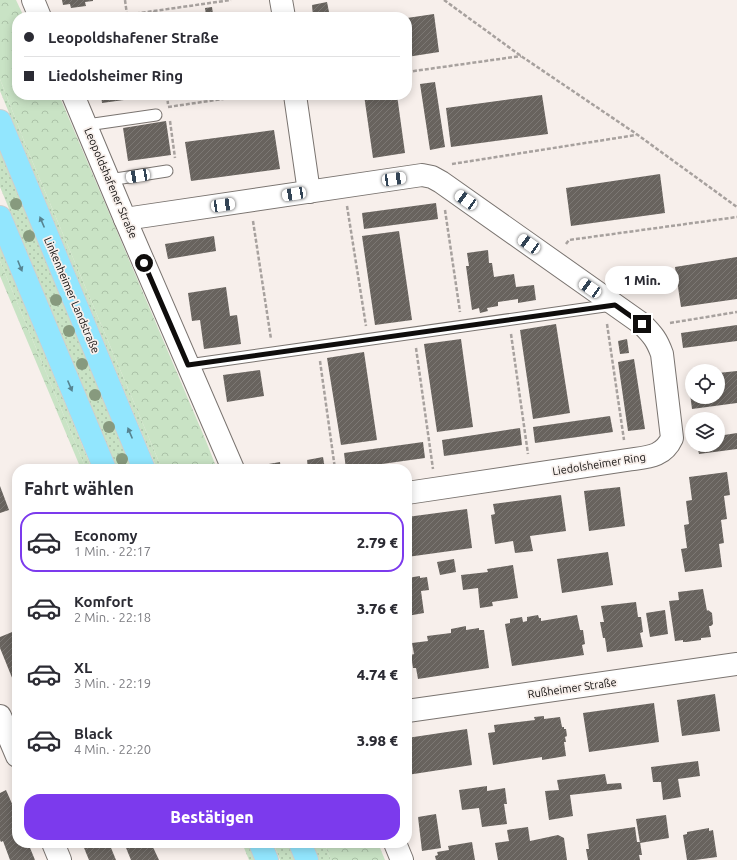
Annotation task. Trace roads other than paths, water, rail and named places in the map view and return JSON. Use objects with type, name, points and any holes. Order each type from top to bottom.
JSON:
[{"type":"main road","name":"Linkenheimer Landstraße","points":[[0,121],[142,464]]},
{"type":"main road","points":[[0,216],[103,464]]},
{"type":"main road","points":[[262,848],[267,860]]},
{"type":"main road","points":[[302,848],[307,860]]},
{"type":"street","points":[[33,0],[38,12]]},
{"type":"street","points":[[281,0],[283,12]]},
{"type":"street","name":"Leopoldshafener Straße","points":[[75,100],[231,464]]},
{"type":"street","points":[[125,218],[309,192],[296,100]]},
{"type":"street","name":"Liedolsheimer Ring","points":[[309,192],[422,175],[436,180],[554,262],[610,305],[642,324],[652,334],[658,343],[662,354],[672,438],[669,445],[659,454],[648,457],[412,492]]},
{"type":"street","name":"Rußheimer Straße","points":[[412,711],[737,664]]},
{"type":"street","points":[[0,718],[12,745]]},
{"type":"street","points":[[55,848],[60,860]]},
{"type":"street","points":[[397,848],[402,860]]},
{"type":"lane","points":[[87,125],[156,115]]},
{"type":"lane","points":[[109,180],[167,171]]},
{"type":"lane","points":[[188,365],[610,305]]}]
